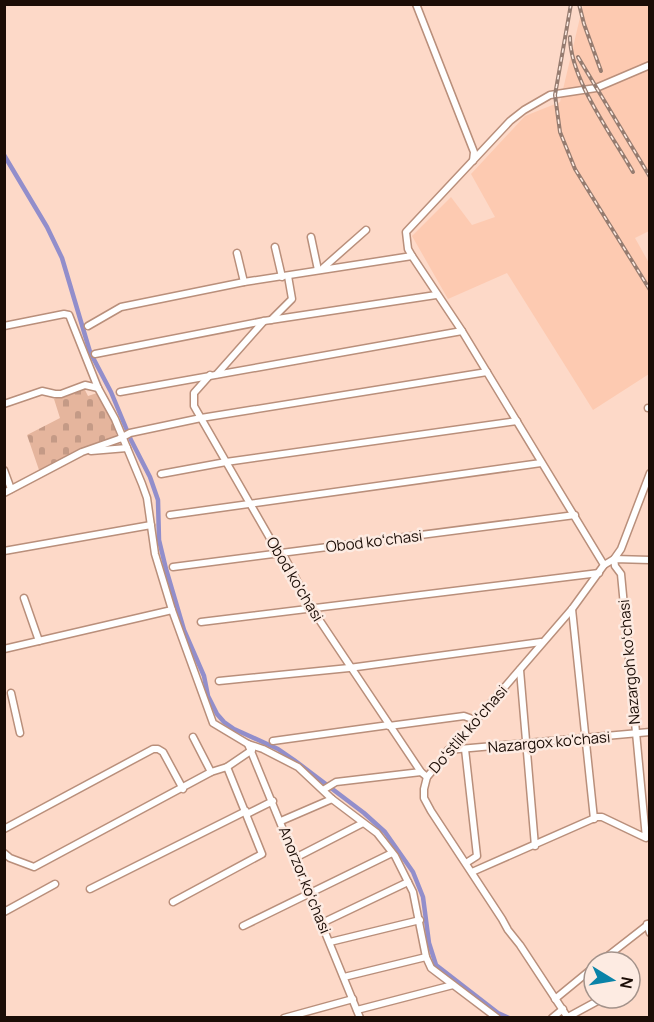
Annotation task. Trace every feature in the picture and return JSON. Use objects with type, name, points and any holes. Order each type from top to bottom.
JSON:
[{"type":"street","points":[[416,4],[474,152],[473,162]]},
{"type":"street","points":[[650,65],[596,87],[550,95],[524,110],[510,121],[406,232],[408,249],[412,256],[487,372],[604,565],[614,559],[621,549],[650,473]]},
{"type":"street","points":[[320,269],[366,230]]},
{"type":"street","points":[[311,237],[320,269]]},
{"type":"street","points":[[213,375],[292,299],[275,248]]},
{"type":"street","points":[[237,252],[244,282]]},
{"type":"street","points":[[88,326],[121,307],[244,282],[412,256]]},
{"type":"street","points":[[95,354],[267,321],[436,295]]},
{"type":"street","points":[[4,326],[64,314],[69,315],[98,388],[126,435],[127,448],[147,498],[156,554],[172,610],[213,723],[248,744],[264,749],[298,767],[332,799],[377,832],[408,882],[420,920],[426,957],[431,968],[498,1017]]},
{"type":"street","points":[[120,392],[462,332]]},
{"type":"street","points":[[4,470],[8,491],[81,452],[126,435],[201,418],[487,372]]},
{"type":"street","name":"Obod ko'chasi","points":[[213,375],[197,388],[192,399],[201,418],[279,554],[285,558],[312,609],[424,774]]},
{"type":"street","points":[[4,404],[42,391],[55,394],[85,385],[98,388]]},
{"type":"street","points":[[161,474],[226,462],[517,421]]},
{"type":"street","points":[[81,452],[127,448]]},
{"type":"street","points":[[170,515],[542,463]]},
{"type":"street","name":"Obod koʻchasi","points":[[173,567],[574,515]]},
{"type":"street","points":[[4,551],[151,525]]},
{"type":"street","points":[[614,559],[650,560]]},
{"type":"street","name":"Nazargoh koʻchasi","points":[[594,819],[602,817],[646,838],[621,574],[615,566],[614,559]]},
{"type":"street","name":"Doʻstlik koʻchasi","points":[[568,1017],[431,811],[424,798],[424,774],[520,670],[572,609],[604,565]]},
{"type":"street","points":[[201,622],[599,573]]},
{"type":"street","points":[[24,598],[39,641]]},
{"type":"street","points":[[472,872],[594,819],[572,609]]},
{"type":"street","points":[[4,649],[172,610]]},
{"type":"street","points":[[219,681],[350,668],[542,642]]},
{"type":"street","points":[[520,670],[535,846]]},
{"type":"street","points":[[11,693],[20,733]]},
{"type":"street","points":[[273,741],[464,716],[475,720]]},
{"type":"street","name":"Nazargox ko'chasi","points":[[448,750],[650,732]]},
{"type":"street","points":[[193,737],[211,772]]},
{"type":"street","name":"Anorzor koʻchasi","points":[[248,744],[360,1017]]},
{"type":"street","points":[[4,829],[153,749],[163,752],[183,789]]},
{"type":"street","points":[[465,749],[477,856],[466,863]]},
{"type":"street","points":[[4,853],[10,858],[34,867],[211,772],[227,767],[252,750]]},
{"type":"street","points":[[173,902],[261,856],[262,851],[227,767]]},
{"type":"street","points":[[323,790],[332,783],[424,774]]},
{"type":"street","points":[[281,821],[332,799]]},
{"type":"street","points":[[90,889],[273,801]]},
{"type":"street","points":[[295,858],[363,823]]},
{"type":"street","points":[[243,926],[392,853]]},
{"type":"street","points":[[322,923],[408,882]]},
{"type":"street","points":[[4,912],[55,884]]},
{"type":"street","points":[[330,942],[420,920]]},
{"type":"street","points":[[615,950],[648,923],[650,933]]},
{"type":"street","points":[[344,977],[426,957]]},
{"type":"street","points":[[555,999],[582,977]]},
{"type":"street","points":[[357,1010],[453,985]]},
{"type":"street","points":[[284,1017],[353,999]]},
{"type":"street","points":[[552,1017],[562,1009]]},
{"type":"street","points":[[568,1017],[582,1009]]},
{"type":"shaded area","points":[[583,5],[649,5],[649,231],[635,238],[649,263],[649,374],[593,410],[507,273],[448,299],[412,236],[451,197],[472,225],[495,217],[471,174],[525,116],[560,102]]},
{"type":"green space","points":[[83,386],[88,396],[97,393],[114,424],[117,437],[83,449],[39,470],[27,435],[60,418],[54,399]]},
{"type":"waterway","points":[[4,155],[47,227],[62,258],[90,352],[150,477],[158,500],[159,540],[166,569],[184,630],[217,714],[234,729],[278,749],[294,760],[364,813],[385,832],[413,872],[423,897],[429,943],[436,965],[498,1013],[509,1018]]},
{"type":"railway","points":[[571,4],[555,95],[560,132],[575,169],[650,290]]},
{"type":"railway","points":[[579,4],[601,71]]},
{"type":"railway","points":[[570,37],[572,53],[584,88],[633,172]]},
{"type":"railway","points":[[578,57],[650,177]]}]
